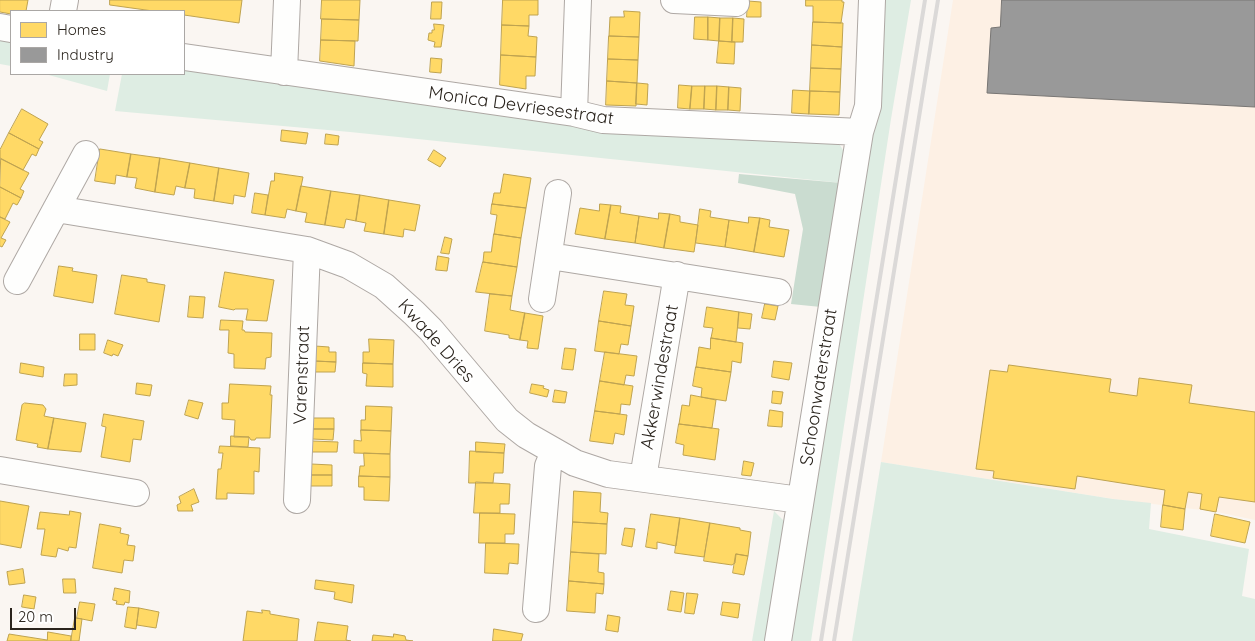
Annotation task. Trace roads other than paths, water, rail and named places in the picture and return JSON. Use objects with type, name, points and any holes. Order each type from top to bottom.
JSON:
[{"type":"street","points":[[284,72],[287,0]]},
{"type":"street","points":[[574,113],[578,0]]},
{"type":"street","points":[[674,0],[736,3]]},
{"type":"street","name":"Schoonwaterstraat","points":[[778,641],[860,132],[868,106],[872,0]]},
{"type":"street","name":"Monica Devriesestraat","points":[[185,57],[574,113],[603,120],[860,132]]},
{"type":"street","points":[[18,281],[86,154]]},
{"type":"street","points":[[542,299],[558,193]]},
{"type":"street","name":"Kwade Dries","points":[[56,209],[307,250],[348,265],[384,286],[431,330],[507,420],[526,435],[575,463],[608,474],[800,500]]},
{"type":"street","name":"Varenstraat","points":[[297,500],[307,250]]},
{"type":"street","points":[[550,256],[778,292]]},
{"type":"street","name":"Akkerwindestraat","points":[[643,478],[677,275]]},
{"type":"street","points":[[536,609],[548,466],[554,452]]},
{"type":"street","points":[[0,470],[136,493]]},
{"type":"railway","points":[[821,641],[925,0]]},
{"type":"railway","points":[[834,641],[938,0]]}]
